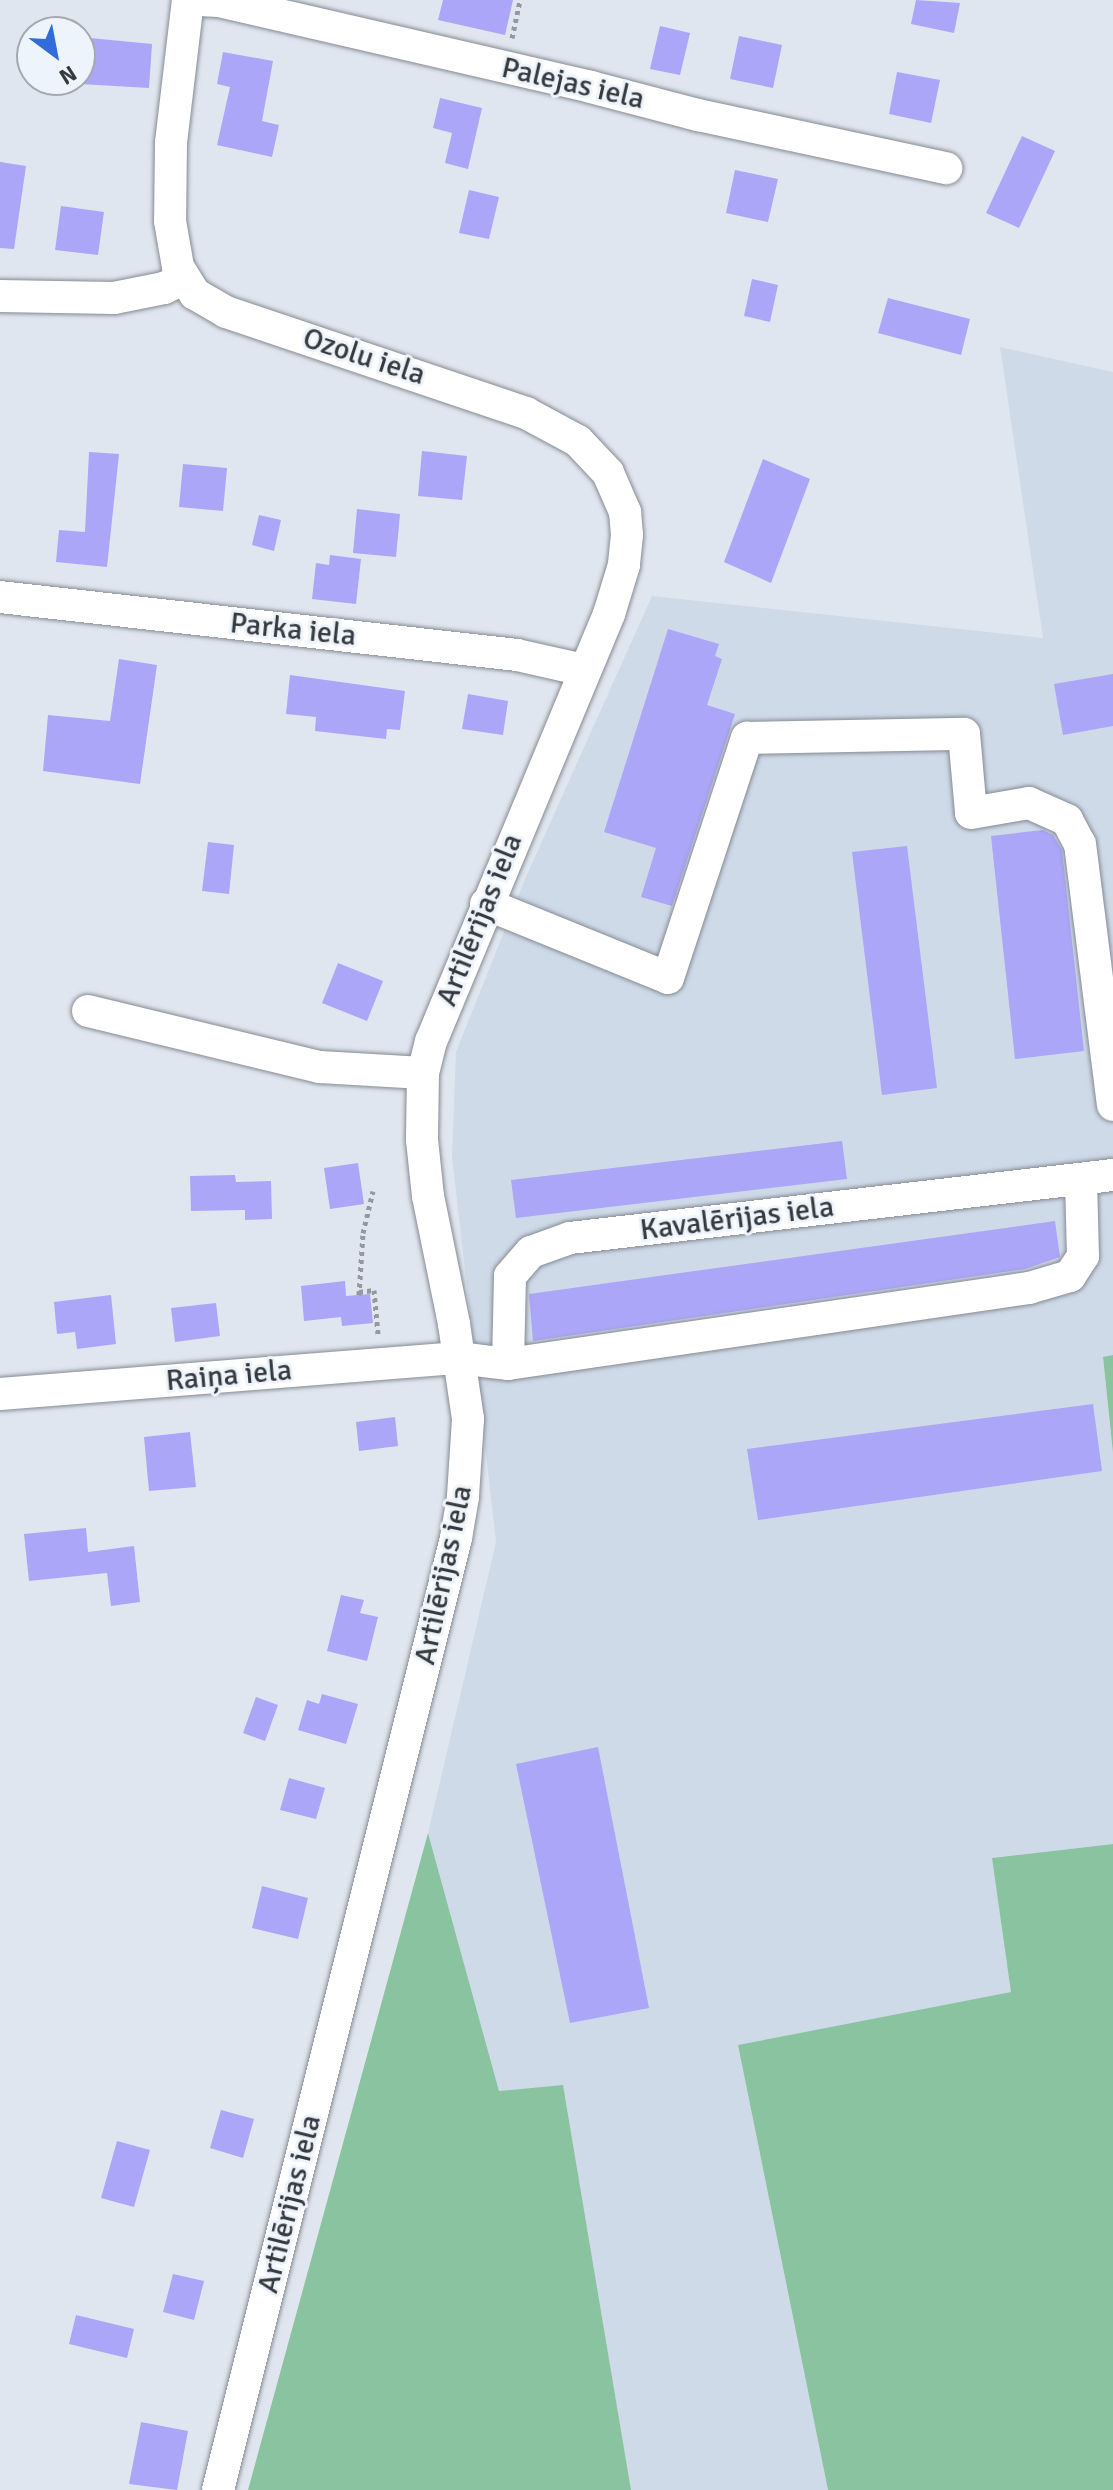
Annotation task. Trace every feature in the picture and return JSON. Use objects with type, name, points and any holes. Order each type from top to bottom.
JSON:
[{"type":"street","points":[[0,296],[114,298],[151,291],[183,279],[173,248],[170,221],[171,143],[188,0]]},
{"type":"street","name":"Palejas iela","points":[[200,0],[219,1],[698,115],[946,168]]},
{"type":"street","name":"Ozolu iela","points":[[183,279],[195,294],[226,312],[526,413],[578,441],[595,455],[618,492],[627,535],[624,565],[609,614],[584,670]]},
{"type":"street","name":"Parka iela","points":[[0,597],[517,655],[584,670]]},
{"type":"street","name":"Artilērijas iela","points":[[218,2490],[456,1538],[468,1457],[468,1419],[459,1358],[428,1196],[422,1140],[423,1073],[431,1041],[584,670]]},
{"type":"street","points":[[486,904],[668,978],[747,738],[964,734],[971,813],[1029,803],[1067,820],[1080,844],[1113,1105]]},
{"type":"street","points":[[88,1011],[320,1067],[423,1073]]},
{"type":"street","name":"Kavalērijas iela","points":[[508,1364],[510,1276],[531,1252],[570,1238],[1113,1175]]},
{"type":"street","points":[[459,1358],[508,1364],[1029,1288],[1070,1276],[1083,1256],[1081,1179]]},
{"type":"street","name":"Raiņa iela","points":[[0,1394],[459,1358]]},
{"type":"path","points":[[502,67],[520,0]]},
{"type":"path","points":[[373,1191],[363,1233],[359,1294],[374,1290],[381,1364]]},
{"type":"shaded area","points":[[1000,347],[1113,372],[1113,1355],[1103,1358],[1113,1453],[1113,1844],[992,1858],[1012,1992],[738,2045],[828,2490],[631,2490],[563,2086],[499,2091],[428,1833],[496,1542],[452,1157],[456,1052],[525,879],[652,596],[1043,638]]},
{"type":"green space","points":[[1113,1355],[1113,1453],[1103,1357]]},
{"type":"green space","points":[[428,1833],[499,2091],[563,2085],[631,2490],[248,2490]]},
{"type":"green space","points":[[1113,1844],[1113,2490],[828,2490],[738,2045],[1011,1992],[992,1858]]},
{"type":"building","points":[[443,0],[513,0],[505,35],[438,20]]},
{"type":"building","points":[[916,0],[960,3],[954,33],[911,24]]},
{"type":"building","points":[[660,26],[690,33],[680,75],[650,69]]},
{"type":"building","points":[[739,36],[782,45],[773,88],[730,79]]},
{"type":"building","points":[[96,39],[152,44],[149,88],[96,85]]},
{"type":"building","points":[[223,52],[273,61],[262,121],[279,125],[272,157],[217,145],[230,87],[217,84]]},
{"type":"building","points":[[897,72],[940,80],[931,123],[889,114]]},
{"type":"building","points":[[440,98],[482,108],[468,169],[445,163],[452,133],[433,128]]},
{"type":"building","points":[[1022,136],[1055,151],[1019,228],[986,213]]},
{"type":"building","points":[[0,162],[26,166],[14,249],[0,248]]},
{"type":"building","points":[[735,170],[778,179],[768,222],[726,213]]},
{"type":"building","points":[[469,190],[499,197],[489,239],[459,233]]},
{"type":"building","points":[[61,206],[104,212],[98,255],[55,250]]},
{"type":"building","points":[[752,279],[778,285],[770,322],[744,316]]},
{"type":"building","points":[[888,298],[970,319],[961,355],[878,333]]},
{"type":"building","points":[[422,451],[467,456],[462,500],[418,496]]},
{"type":"building","points":[[89,452],[119,454],[107,567],[56,562],[59,530],[85,532]]},
{"type":"building","points":[[763,459],[810,479],[771,583],[724,562]]},
{"type":"building","points":[[183,464],[227,468],[223,511],[179,507]]},
{"type":"building","points":[[357,509],[400,514],[396,557],[353,553]]},
{"type":"building","points":[[259,515],[281,520],[274,551],[252,545]]},
{"type":"building","points":[[330,555],[361,559],[356,604],[312,599],[316,563],[329,565]]},
{"type":"building","points":[[668,629],[719,644],[715,656],[722,659],[707,705],[735,714],[672,906],[641,897],[656,848],[604,832]]},
{"type":"building","points":[[119,659],[157,665],[140,784],[43,771],[48,715],[110,721]]},
{"type":"building","points":[[1113,674],[1113,726],[1063,735],[1054,684]]},
{"type":"building","points":[[290,675],[405,691],[400,730],[387,729],[386,739],[315,731],[316,717],[286,714]]},
{"type":"building","points":[[468,694],[508,701],[503,735],[462,729]]},
{"type":"building","points":[[1043,830],[1053,835],[1062,850],[1084,1051],[1015,1059],[991,836]]},
{"type":"building","points":[[208,842],[234,845],[229,894],[202,891]]},
{"type":"building","points":[[907,846],[937,1088],[882,1095],[852,852]]},
{"type":"building","points":[[338,963],[383,981],[367,1021],[322,1003]]},
{"type":"building","points":[[842,1141],[847,1179],[516,1218],[511,1180]]},
{"type":"building","points":[[358,1163],[364,1204],[330,1209],[324,1168]]},
{"type":"building","points":[[235,1175],[236,1182],[271,1181],[272,1219],[245,1220],[245,1210],[191,1211],[190,1176]]},
{"type":"building","points":[[1055,1221],[1060,1257],[1025,1269],[533,1341],[529,1294]]},
{"type":"building","points":[[345,1281],[346,1296],[370,1294],[373,1323],[342,1326],[341,1317],[304,1321],[301,1286]]},
{"type":"building","points":[[111,1295],[116,1344],[77,1349],[75,1332],[57,1334],[54,1302]]},
{"type":"building","points":[[216,1303],[220,1336],[175,1342],[171,1308]]},
{"type":"building","points":[[1093,1404],[1102,1471],[758,1520],[747,1449]]},
{"type":"building","points":[[395,1417],[398,1446],[359,1451],[356,1422]]},
{"type":"building","points":[[190,1432],[196,1487],[149,1491],[144,1437]]},
{"type":"building","points":[[86,1528],[88,1552],[134,1546],[140,1602],[111,1606],[107,1573],[29,1581],[24,1534]]},
{"type":"building","points":[[341,1595],[364,1600],[360,1613],[378,1617],[367,1661],[327,1651]]},
{"type":"building","points":[[322,1694],[358,1704],[346,1744],[298,1730],[307,1700],[319,1704]]},
{"type":"building","points":[[256,1697],[278,1705],[265,1741],[243,1733]]},
{"type":"building","points":[[598,1747],[649,2008],[570,2023],[516,1764]]},
{"type":"building","points":[[289,1778],[325,1788],[316,1819],[280,1810]]},
{"type":"building","points":[[262,1886],[308,1898],[298,1939],[252,1928]]},
{"type":"building","points":[[221,2110],[254,2119],[243,2158],[210,2148]]},
{"type":"building","points":[[117,2141],[150,2150],[134,2207],[101,2198]]},
{"type":"building","points":[[173,2274],[204,2281],[194,2320],[163,2312]]},
{"type":"building","points":[[76,2315],[134,2329],[127,2358],[69,2344]]},
{"type":"building","points":[[141,2422],[188,2431],[177,2490],[129,2484]]}]
